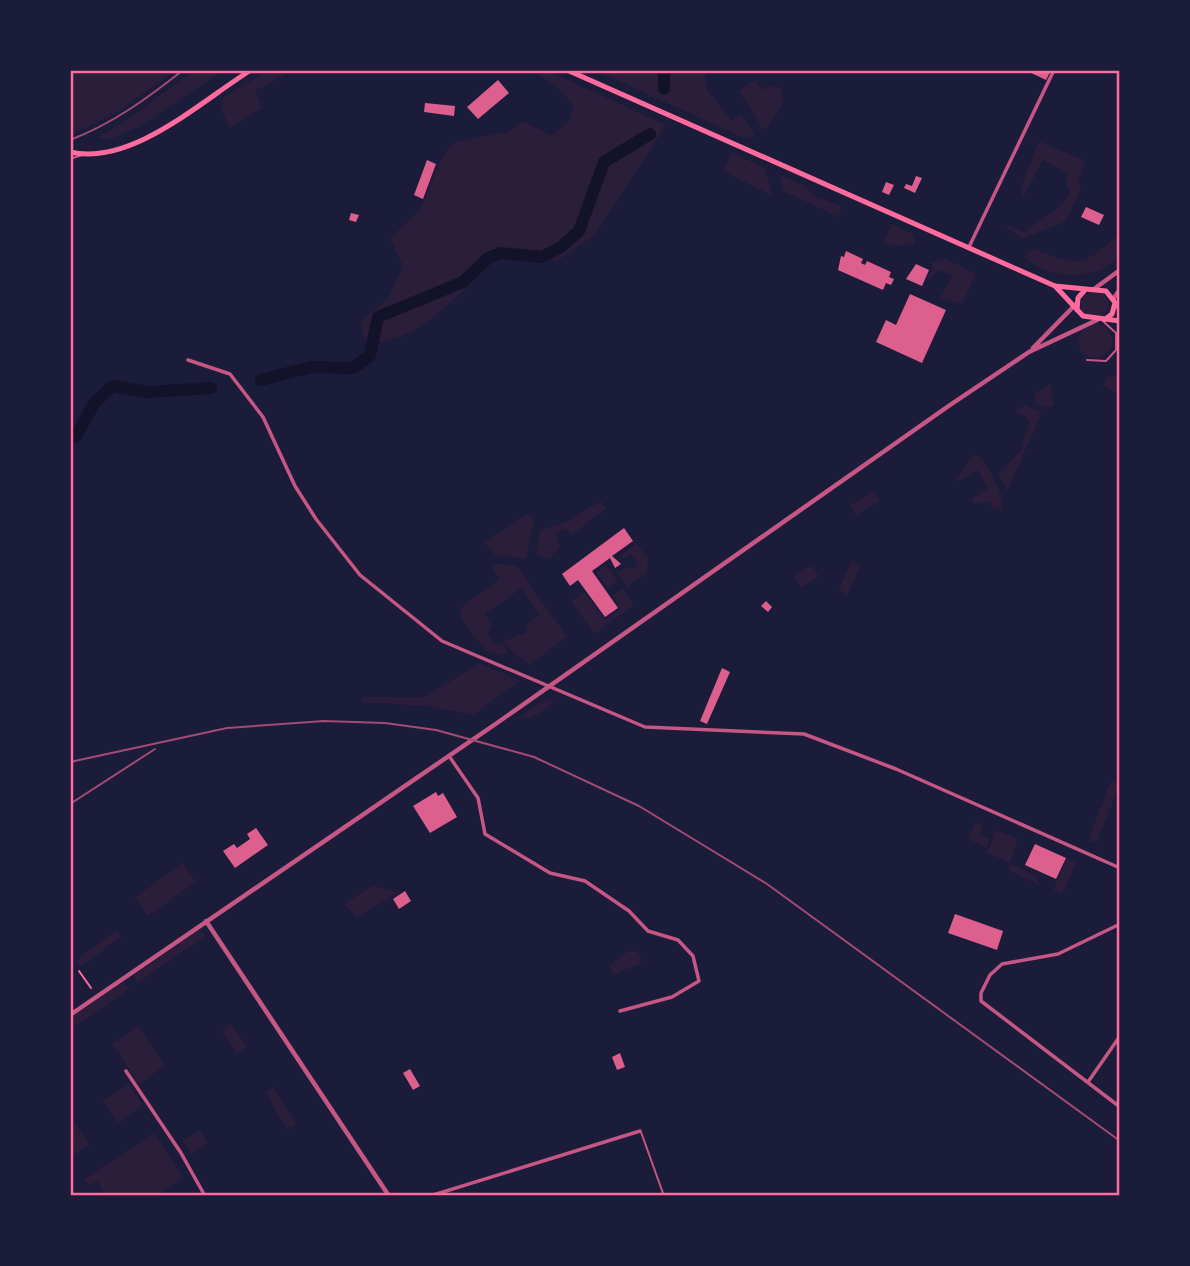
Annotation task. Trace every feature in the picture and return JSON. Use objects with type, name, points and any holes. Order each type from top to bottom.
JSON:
[{"type":"main road","points":[[70,152],[83,155],[118,150],[144,139],[251,70]]},
{"type":"main road","points":[[567,70],[1055,286],[1084,291],[1106,291],[1120,309]]},
{"type":"main road","points":[[1055,286],[1083,316],[1120,321]]},
{"type":"main road","points":[[1076,307],[1084,291]]},
{"type":"main road","points":[[1101,320],[1112,314],[1115,301]]},
{"type":"street","points":[[968,247],[1054,70]]},
{"type":"street","points":[[1094,289],[1120,270]]},
{"type":"street","points":[[1115,301],[1120,289]]},
{"type":"street","points":[[70,1015],[449,756],[1029,352],[1076,307]]},
{"type":"street","points":[[1029,352],[1101,320]]},
{"type":"street","points":[[188,360],[230,374],[263,417],[277,441],[287,470],[316,519],[360,575],[428,633],[541,682],[547,688],[660,730],[804,734],[896,769],[1120,868]]},
{"type":"street","points":[[449,756],[478,798],[485,834],[550,873],[585,881],[629,911],[648,931],[678,940],[693,956],[699,981],[672,997],[620,1011]]},
{"type":"street","points":[[206,921],[389,1196]]},
{"type":"street","points":[[1120,924],[1058,954],[1002,964],[990,975],[981,993],[981,1001],[986,1007],[1120,1107]]},
{"type":"street","points":[[1088,1082],[1120,1036]]},
{"type":"street","points":[[126,1071],[181,1153],[205,1196]]},
{"type":"street","points":[[430,1196],[640,1130]]},
{"type":"lane","points":[[70,159],[83,155]]},
{"type":"lane","points":[[1087,360],[1106,361],[1116,350],[1116,333],[1101,320]]},
{"type":"lane","points":[[640,1130],[664,1196]]},
{"type":"path","points":[[79,971],[91,988]]},
{"type":"shaded area","points":[[77,70],[177,70],[114,114],[72,134],[70,74]]},
{"type":"shaded area","points":[[194,70],[224,70],[138,127],[109,140],[98,137],[130,118]]},
{"type":"shaded area","points":[[268,70],[285,75],[255,91],[262,108],[230,128],[221,108],[223,98]]},
{"type":"shaded area","points":[[546,70],[666,125],[594,236],[557,261],[499,255],[455,299],[418,328],[400,337],[381,341],[364,339],[361,321],[388,299],[403,266],[390,238],[420,210],[441,159],[449,148],[458,141],[508,132],[522,121],[551,135],[569,121],[574,108],[561,90],[539,75]]},
{"type":"shaded area","points":[[595,70],[706,70],[706,88],[732,121],[741,114],[755,133],[754,136],[746,139]]},
{"type":"shaded area","points":[[755,80],[762,90],[771,85],[782,89],[783,102],[767,129],[762,128],[739,91]]},
{"type":"shaded area","points":[[1039,141],[1085,161],[1078,183],[1081,188],[1066,221],[1022,239],[1002,223],[1024,232],[1059,207],[1070,192],[1066,185],[1068,174],[1043,160],[1023,198],[1021,187]]},
{"type":"shaded area","points":[[731,153],[764,167],[773,196],[723,171]]},
{"type":"shaded area","points":[[780,175],[806,186],[814,196],[842,206],[839,217],[783,191]]},
{"type":"shaded area","points":[[892,224],[915,235],[914,244],[893,246],[883,241]]},
{"type":"shaded area","points":[[1120,237],[1118,258],[1108,266],[1084,275],[1058,274],[1045,270],[1024,256],[1033,249],[1076,261],[1093,255],[1114,238]]},
{"type":"shaded area","points":[[946,259],[976,274],[963,302],[957,304],[940,298],[952,276],[939,270],[929,280],[927,278],[933,269],[930,263]]},
{"type":"shaded area","points":[[1095,291],[1105,295],[1109,305],[1105,315],[1095,319],[1085,315],[1081,305],[1085,295]]},
{"type":"shaded area","points":[[1095,324],[1107,329],[1112,341],[1107,353],[1095,358],[1083,353],[1078,341],[1083,329]]},
{"type":"shaded area","points":[[1120,374],[1120,394],[1103,386],[1107,378]]},
{"type":"shaded area","points":[[1050,383],[1054,406],[1046,408],[1035,404],[1035,394]]},
{"type":"shaded area","points":[[1024,405],[1042,412],[1007,492],[999,474],[1021,450],[1029,423],[1025,416],[1015,412]]},
{"type":"shaded area","points":[[974,455],[980,457],[995,481],[1001,509],[994,509],[990,502],[974,504],[971,499],[988,488],[978,470],[958,481],[955,480]]},
{"type":"shaded area","points":[[874,491],[880,501],[857,515],[850,505]]},
{"type":"shaded area","points":[[601,501],[606,509],[571,535],[566,529],[556,534],[560,547],[549,559],[536,555],[540,531],[566,522]]},
{"type":"shaded area","points":[[529,513],[534,520],[526,559],[495,555],[484,542]]},
{"type":"shaded area","points":[[637,543],[648,559],[647,573],[627,587],[617,573],[628,566],[632,570],[638,565],[631,554],[624,558],[621,555]]},
{"type":"shaded area","points":[[852,561],[860,567],[847,596],[839,588]]},
{"type":"shaded area","points":[[497,563],[517,566],[567,637],[529,665],[501,642],[528,632],[525,626],[539,615],[522,588],[485,614],[492,626],[488,633],[494,643],[500,643],[509,652],[501,655],[486,651],[462,620],[460,608],[500,579],[492,567]]},
{"type":"shaded area","points":[[606,565],[618,582],[608,589],[596,572]]},
{"type":"shaded area","points":[[811,565],[819,576],[802,588],[794,577]]},
{"type":"shaded area","points":[[622,588],[634,605],[594,634],[571,601],[584,592],[605,620],[621,609],[612,595]]},
{"type":"shaded area","points":[[479,663],[520,681],[473,715],[426,706],[360,702],[362,697],[425,697]]},
{"type":"shaded area","points":[[547,698],[554,702],[541,712],[533,717],[517,718]]},
{"type":"shaded area","points":[[1115,781],[1119,787],[1097,841],[1088,842],[1109,785]]},
{"type":"shaded area","points":[[975,822],[983,825],[979,835],[990,839],[987,847],[968,839]]},
{"type":"shaded area","points":[[996,830],[1018,838],[1010,863],[987,853]]},
{"type":"shaded area","points":[[1067,858],[1076,863],[1062,894],[1053,890]]},
{"type":"shaded area","points":[[183,863],[196,882],[148,916],[135,897]]},
{"type":"shaded area","points":[[1010,864],[1036,876],[1039,885],[1008,870]]},
{"type":"shaded area","points":[[373,885],[398,893],[357,917],[344,904]]},
{"type":"shaded area","points":[[200,929],[205,936],[138,983],[133,976]]},
{"type":"shaded area","points":[[116,930],[121,937],[80,967],[75,961]]},
{"type":"shaded area","points":[[630,950],[639,953],[642,963],[613,975],[609,965]]},
{"type":"shaded area","points":[[124,982],[129,989],[70,1029],[70,1018]]},
{"type":"shaded area","points":[[232,1024],[247,1047],[237,1054],[221,1031]]},
{"type":"shaded area","points":[[138,1026],[165,1066],[139,1084],[112,1044]]},
{"type":"shaded area","points":[[129,1084],[143,1106],[117,1123],[103,1101]]},
{"type":"shaded area","points":[[274,1087],[296,1124],[287,1130],[265,1092]]},
{"type":"shaded area","points":[[75,1123],[89,1145],[70,1157],[70,1127]]},
{"type":"shaded area","points":[[200,1130],[208,1144],[191,1154],[183,1141]]},
{"type":"shaded area","points":[[155,1133],[183,1178],[155,1196],[106,1196],[97,1181],[88,1186],[84,1179]]},
{"type":"building","points":[[1051,70],[1046,80],[1029,72]]},
{"type":"building","points":[[498,80],[509,93],[478,119],[467,107]]},
{"type":"building","points":[[425,103],[455,106],[454,116],[424,112]]},
{"type":"building","points":[[427,160],[436,164],[423,199],[414,195]]},
{"type":"building","points":[[916,176],[922,178],[915,193],[904,188],[906,184],[912,186]]},
{"type":"building","points":[[886,182],[894,185],[889,195],[882,192]]},
{"type":"building","points":[[1086,207],[1104,215],[1099,225],[1081,217]]},
{"type":"building","points":[[351,213],[359,215],[356,222],[349,220]]},
{"type":"building","points":[[846,251],[863,259],[861,263],[865,265],[867,261],[891,272],[889,277],[894,279],[891,285],[886,283],[883,290],[838,270],[841,256],[844,257]]},
{"type":"building","points":[[916,264],[929,270],[922,286],[906,279]]},
{"type":"building","points":[[910,294],[946,310],[922,363],[876,342],[886,320],[896,325]]},
{"type":"building","points":[[624,528],[633,541],[612,556],[621,564],[615,568],[610,558],[592,571],[618,608],[605,617],[578,580],[570,586],[562,574]]},
{"type":"building","points":[[766,601],[772,607],[768,612],[761,606]]},
{"type":"building","points":[[722,668],[730,672],[707,724],[700,721]]},
{"type":"building","points":[[436,792],[438,796],[443,793],[457,817],[430,833],[413,806]]},
{"type":"building","points":[[256,828],[268,845],[235,868],[223,851],[234,844],[237,848],[250,839],[247,834]]},
{"type":"building","points":[[1035,844],[1066,858],[1056,879],[1025,865]]},
{"type":"building","points":[[405,891],[411,901],[399,909],[393,899]]},
{"type":"building","points":[[955,914],[1003,931],[997,950],[948,933]]},
{"type":"building","points":[[620,1053],[625,1067],[617,1070],[612,1057]]},
{"type":"building","points":[[410,1069],[420,1086],[413,1090],[403,1073]]},
{"type":"waterway","points":[[664,70],[664,89]]},
{"type":"waterway","points":[[261,380],[311,367],[354,368],[370,355],[378,317],[463,282],[488,258],[500,253],[542,257],[561,247],[579,231],[604,162],[650,134]]},
{"type":"waterway","points":[[70,439],[76,436],[95,402],[113,386],[148,392],[211,388]]},
{"type":"railway","points":[[70,140],[129,110],[183,70]]},
{"type":"railway","points":[[70,762],[227,728],[324,721],[385,723],[436,730],[534,757],[639,806],[767,884],[1120,1141]]},
{"type":"railway","points":[[70,804],[155,749]]}]
